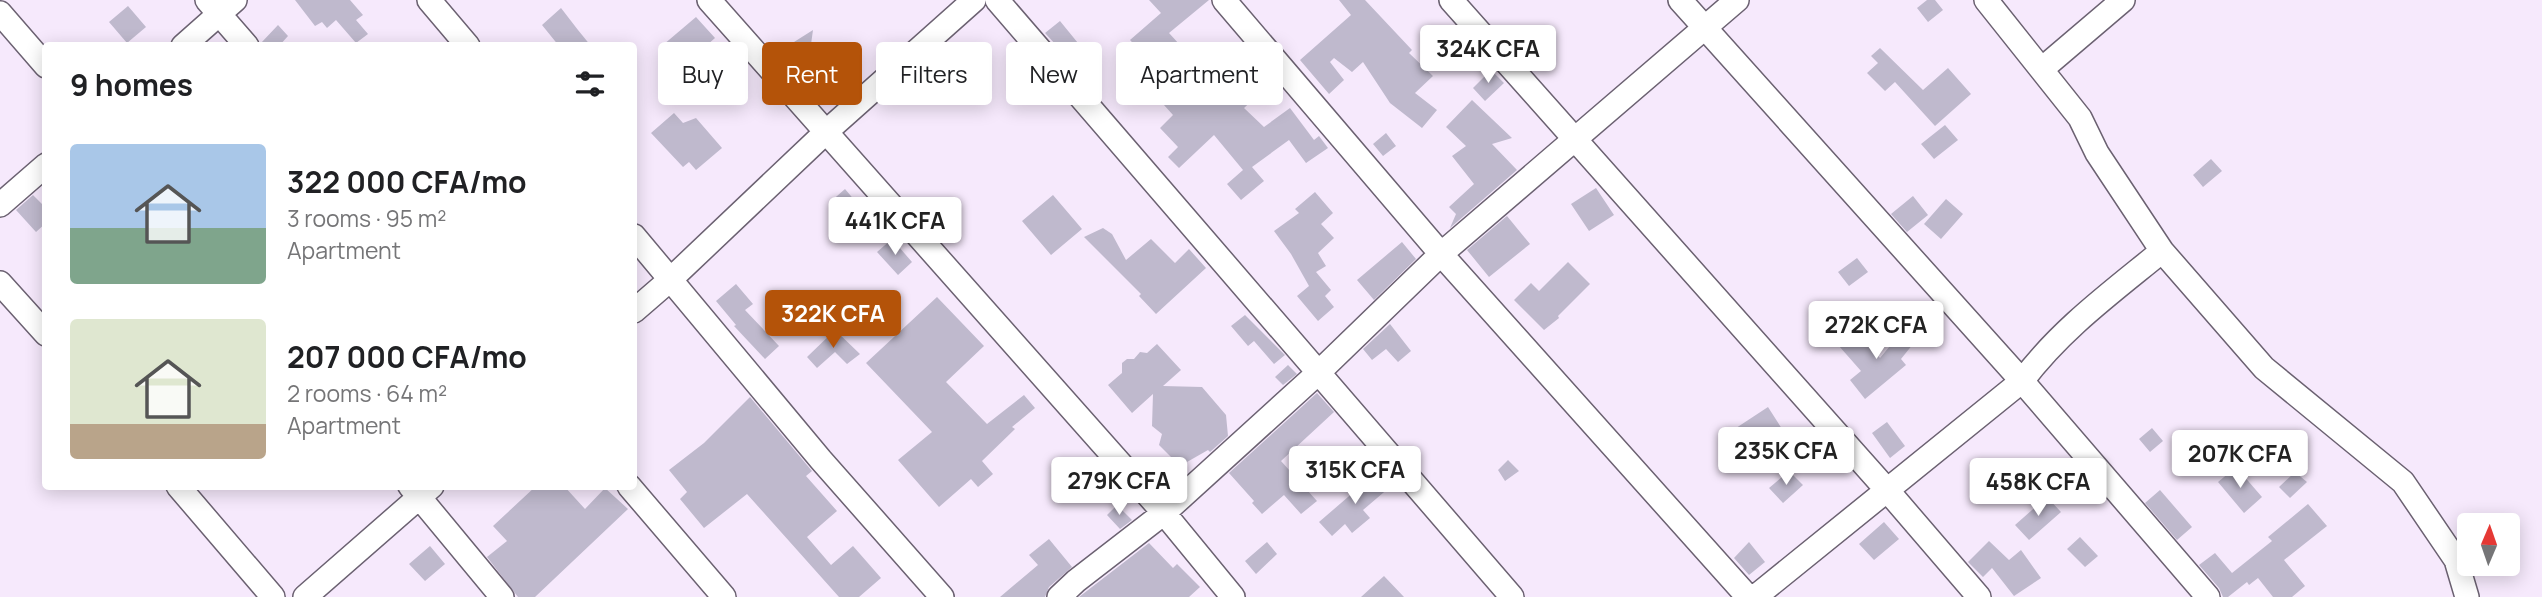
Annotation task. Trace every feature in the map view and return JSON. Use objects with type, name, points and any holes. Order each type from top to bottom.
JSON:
[{"type":"street","points":[[429,0],[465,42]]},
{"type":"street","points":[[709,0],[1164,513],[1233,597]]},
{"type":"street","points":[[637,308],[827,131],[974,0]]},
{"type":"street","points":[[997,0],[1512,597]]},
{"type":"street","points":[[1224,0],[1441,254],[1748,597]]},
{"type":"street","points":[[1451,0],[1979,597]]},
{"type":"street","points":[[1680,0],[2022,381],[2208,597]]},
{"type":"street","points":[[1059,597],[1164,513],[1318,373],[1441,254],[1737,0]]},
{"type":"street","points":[[1986,0],[2080,118],[2097,153],[2162,251],[2264,368],[2403,482],[2456,560],[2467,597]]},
{"type":"street","points":[[2042,69],[2123,0]]},
{"type":"street","points":[[187,42],[220,5],[244,42]]},
{"type":"street","points":[[0,13],[42,61]]},
{"type":"street","points":[[0,205],[42,168]]},
{"type":"street","points":[[637,239],[821,460],[942,597]]},
{"type":"street","points":[[1755,597],[2022,381],[2043,353],[2074,322],[2162,251]]},
{"type":"street","points":[[0,283],[42,330]]},
{"type":"street","points":[[181,490],[273,597]]},
{"type":"street","points":[[305,597],[421,490],[502,597]]},
{"type":"street","points":[[632,490],[724,597]]},
{"type":"building","points":[[295,0],[350,0],[363,15],[356,20],[368,34],[355,42],[336,20],[327,28],[322,22],[315,26]]},
{"type":"building","points":[[1149,0],[1209,0],[1169,33],[1177,42],[1132,42],[1130,40],[1161,13]]},
{"type":"building","points":[[1339,0],[1365,0],[1412,50],[1409,53],[1433,76],[1415,93],[1437,110],[1422,128],[1390,103],[1363,62],[1352,72],[1334,58],[1330,62],[1344,80],[1329,94],[1300,60],[1351,15]]},
{"type":"building","points":[[1927,0],[1935,0],[1943,10],[1928,22],[1917,8]]},
{"type":"building","points":[[128,6],[146,27],[126,42],[109,22]]},
{"type":"building","points":[[561,8],[588,42],[556,42],[542,25]]},
{"type":"building","points":[[696,17],[715,38],[710,42],[667,42]]},
{"type":"building","points":[[1060,21],[1077,42],[1053,42],[1045,33]]},
{"type":"building","points":[[278,25],[288,36],[283,42],[262,42]]},
{"type":"building","points":[[813,30],[811,42],[794,42]]},
{"type":"building","points":[[1880,48],[1923,90],[1948,68],[1971,94],[1935,126],[1895,82],[1885,91],[1867,73],[1878,63],[1871,56]]},
{"type":"building","points":[[1491,70],[1504,83],[1485,101],[1473,88]]},
{"type":"building","points":[[1472,100],[1512,138],[1492,144],[1517,170],[1450,228],[1456,214],[1449,207],[1474,184],[1452,156],[1466,146],[1446,127]]},
{"type":"building","points":[[1164,105],[1247,105],[1244,108],[1264,127],[1290,108],[1314,140],[1319,136],[1328,148],[1306,163],[1289,140],[1252,167],[1264,181],[1241,200],[1227,184],[1243,170],[1214,135],[1179,168],[1168,157],[1178,147],[1160,128],[1173,115]]},
{"type":"building","points":[[674,113],[683,123],[696,118],[722,148],[696,170],[689,162],[683,167],[651,133]]},
{"type":"building","points":[[1945,125],[1958,140],[1934,159],[1921,144]]},
{"type":"building","points":[[1386,133],[1396,146],[1383,156],[1373,144]]},
{"type":"building","points":[[2211,159],[2222,171],[2203,187],[2193,175]]},
{"type":"building","points":[[1596,188],[1614,215],[1589,231],[1571,204]]},
{"type":"building","points":[[845,189],[856,202],[841,216],[829,203]]},
{"type":"building","points":[[1315,192],[1333,213],[1321,224],[1334,238],[1318,253],[1326,266],[1316,272],[1331,290],[1325,296],[1334,307],[1318,321],[1297,296],[1309,286],[1274,231],[1299,213],[1295,209]]},
{"type":"building","points":[[33,195],[42,204],[42,227],[36,232],[16,210]]},
{"type":"building","points":[[1053,195],[1082,229],[1051,255],[1022,221]]},
{"type":"building","points":[[1913,196],[1928,215],[1907,232],[1891,214]]},
{"type":"building","points":[[1946,199],[1963,214],[1941,239],[1924,224]]},
{"type":"building","points":[[1507,216],[1530,244],[1489,277],[1467,250]]},
{"type":"building","points":[[1103,228],[1112,234],[1126,260],[1151,239],[1175,263],[1189,249],[1206,268],[1156,314],[1139,296],[1141,294],[1084,237]]},
{"type":"building","points":[[892,239],[912,262],[898,275],[877,252]]},
{"type":"building","points":[[1402,242],[1416,259],[1374,300],[1357,280]]},
{"type":"building","points":[[1857,258],[1868,272],[1849,286],[1838,272]]},
{"type":"building","points":[[1568,262],[1590,284],[1559,318],[1544,330],[1514,300],[1531,283],[1539,291]]},
{"type":"building","points":[[736,284],[753,304],[745,310],[779,346],[765,359],[734,326],[736,325],[716,301]]},
{"type":"building","points":[[937,297],[984,346],[946,382],[987,424],[1024,395],[1035,408],[1012,427],[1015,429],[982,461],[993,474],[978,487],[971,479],[939,507],[898,460],[932,432],[866,363]]},
{"type":"building","points":[[1245,315],[1285,355],[1274,364],[1254,341],[1248,346],[1231,326]]},
{"type":"building","points":[[1926,318],[1939,333],[1927,344],[1913,329]]},
{"type":"building","points":[[1390,324],[1411,351],[1398,362],[1386,349],[1372,360],[1363,349]]},
{"type":"building","points":[[1904,329],[1917,339],[1901,359],[1906,365],[1865,399],[1850,380],[1861,371],[1839,346],[1856,331],[1880,358]]},
{"type":"building","points":[[835,330],[860,354],[847,364],[835,352],[817,368],[807,357]]},
{"type":"building","points":[[1157,344],[1181,370],[1163,386],[1202,387],[1226,415],[1228,436],[1210,452],[1208,450],[1180,466],[1159,445],[1162,434],[1152,426],[1153,394],[1132,413],[1108,385],[1122,373],[1122,363],[1127,359],[1134,359],[1140,352],[1147,353]]},
{"type":"building","points":[[1288,365],[1297,374],[1283,385],[1275,377]]},
{"type":"building","points":[[1317,393],[1334,412],[1281,461],[1317,501],[1301,514],[1284,495],[1262,514],[1229,473]]},
{"type":"building","points":[[750,397],[812,471],[806,476],[837,511],[807,537],[831,565],[853,546],[881,578],[859,597],[839,597],[747,494],[704,528],[680,499],[687,492],[669,470],[704,443]]},
{"type":"building","points":[[1768,407],[1784,432],[1750,455],[1733,430]]},
{"type":"building","points":[[1887,422],[1905,446],[1890,458],[1872,433]]},
{"type":"building","points":[[2152,428],[2163,441],[2150,452],[2139,439]]},
{"type":"building","points":[[1508,460],[1519,471],[1505,481],[1498,470]]},
{"type":"building","points":[[2236,467],[2262,497],[2244,513],[2218,482]]},
{"type":"building","points":[[1789,471],[1803,485],[1783,503],[1769,488]]},
{"type":"building","points":[[1377,472],[1390,487],[1363,510],[1370,518],[1352,533],[1345,524],[1332,536],[1319,522]]},
{"type":"building","points":[[2295,472],[2307,482],[2290,498],[2279,487]]},
{"type":"building","points":[[532,490],[568,490],[585,509],[603,490],[607,490],[628,509],[535,597],[518,597],[487,557],[507,541],[493,526]]},
{"type":"building","points":[[2160,490],[2192,527],[2177,540],[2145,503]]},
{"type":"building","points":[[2047,497],[2061,512],[2029,540],[2015,525]]},
{"type":"building","points":[[2308,504],[2327,526],[2284,560],[2305,586],[2292,597],[2273,597],[2258,578],[2249,585],[2247,582],[2228,597],[2223,597],[2219,588],[2199,565],[2215,553],[2232,573],[2272,541],[2268,537]]},
{"type":"building","points":[[1117,505],[1132,520],[1120,529],[1107,515]]},
{"type":"building","points":[[1884,522],[1899,539],[1874,560],[1859,544]]},
{"type":"building","points":[[2080,537],[2098,556],[2085,567],[2067,549]]},
{"type":"building","points":[[1049,539],[1072,567],[1049,587],[1045,597],[1000,597],[1038,565],[1029,555]]},
{"type":"building","points":[[1989,541],[2009,560],[2021,550],[2041,578],[2014,596],[1992,568],[1983,577],[1968,562]]},
{"type":"building","points":[[1267,542],[1277,554],[1256,574],[1245,561]]},
{"type":"building","points":[[1749,542],[1765,562],[1749,575],[1734,558]]},
{"type":"building","points":[[1149,543],[1173,568],[1177,564],[1200,587],[1189,597],[1079,597]]},
{"type":"building","points":[[430,546],[445,564],[425,581],[409,564]]},
{"type":"building","points":[[1384,576],[1404,597],[1361,597]]}]
